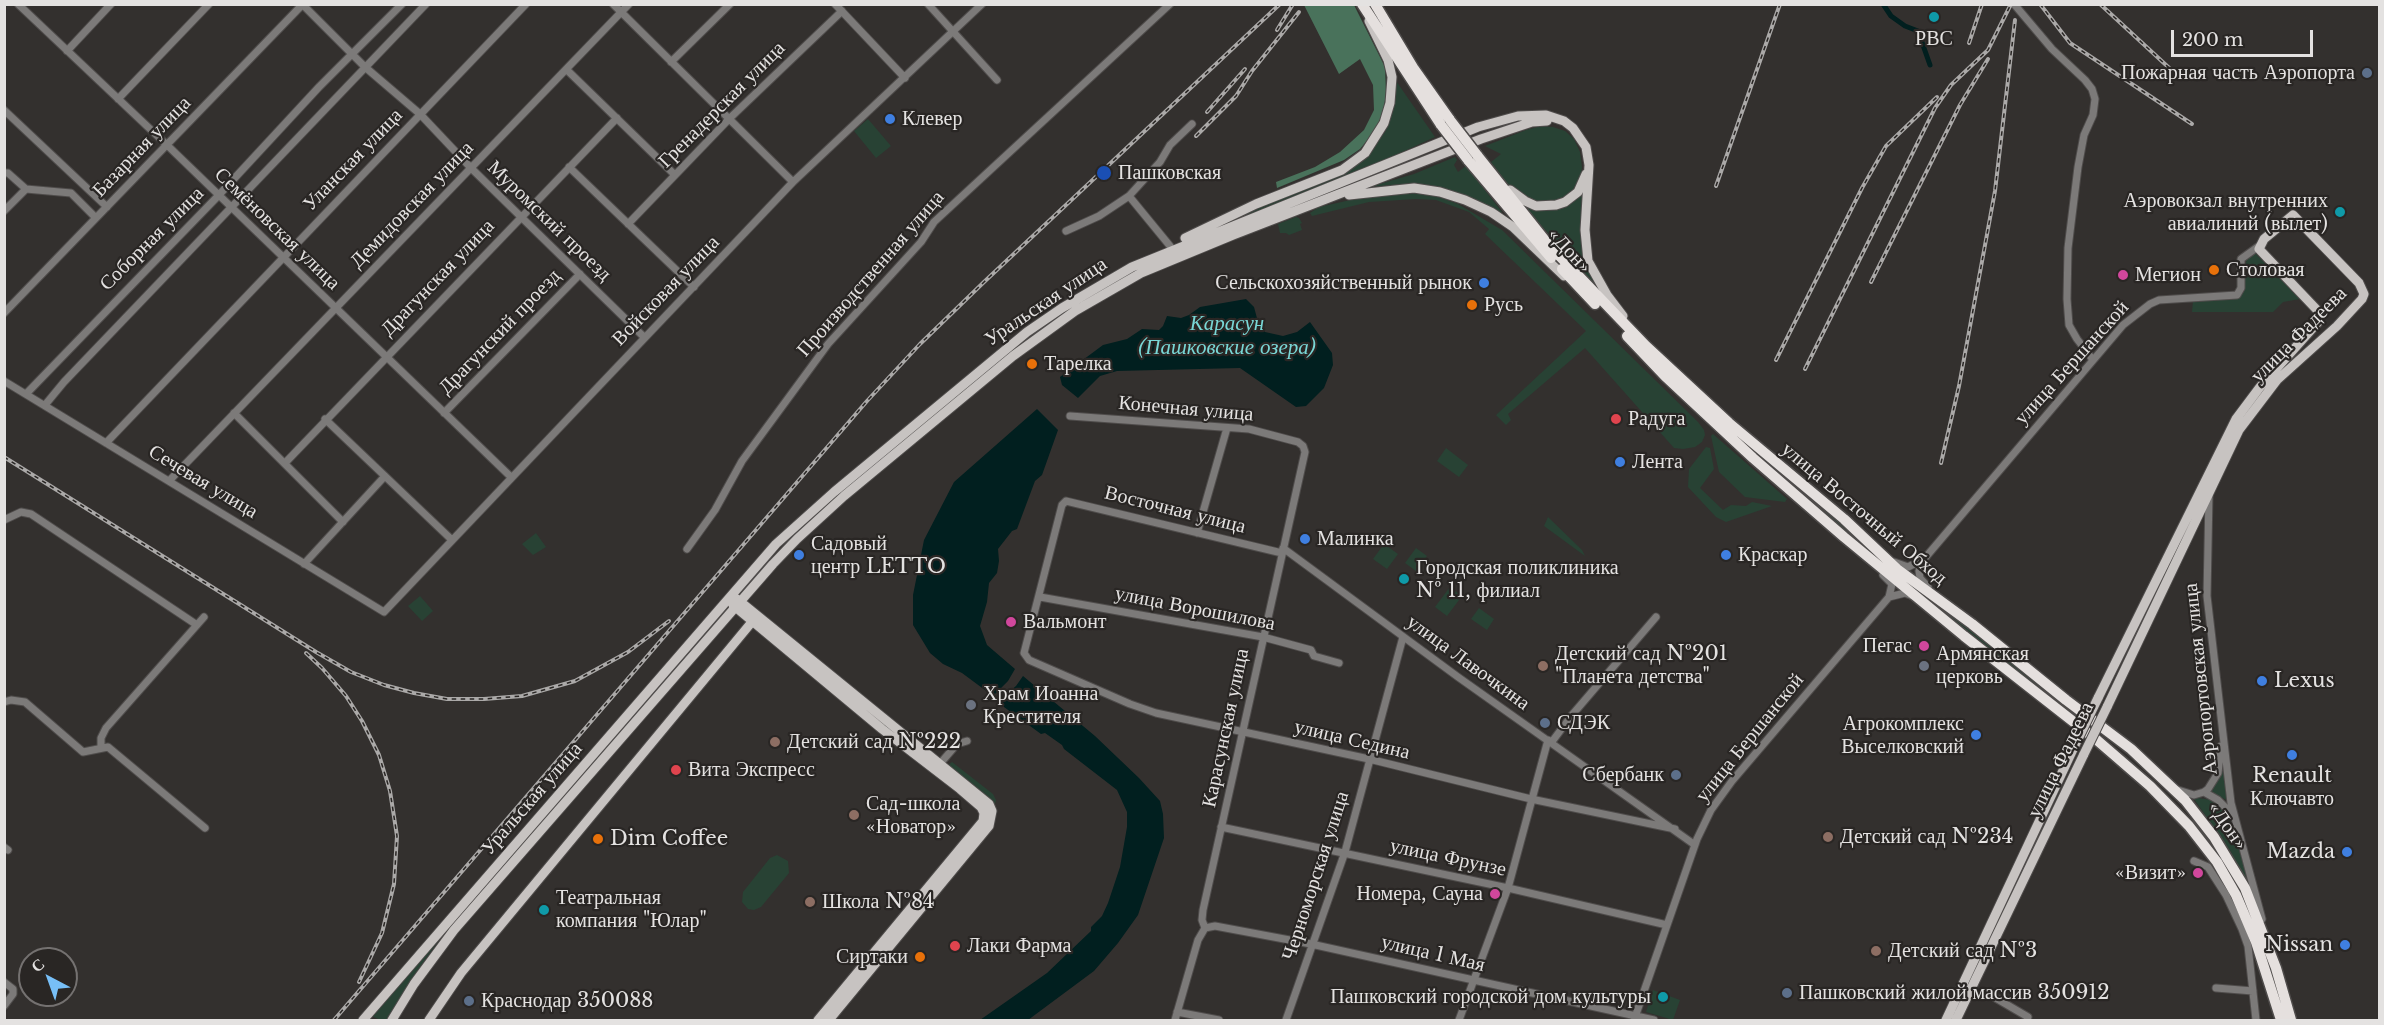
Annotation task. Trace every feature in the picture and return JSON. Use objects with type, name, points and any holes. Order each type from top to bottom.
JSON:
[{"type":"highway","points":[[1362,4],[1472,158]]},
{"type":"highway","points":[[1375,4],[1445,123]]},
{"type":"highway","name":"«Дон»","points":[[1472,158],[1528,233],[1650,361]]},
{"type":"highway","name":"«Дон»","points":[[1472,158],[1548,244],[1647,346]]},
{"type":"highway","name":"улица Восточный Обход","points":[[1647,346],[1729,423],[1844,519],[1897,569],[2066,700]]},
{"type":"highway","name":"улица Восточный Обход","points":[[1650,361],[1753,458],[1844,537],[2057,709]]},
{"type":"highway","name":"«Дон»","points":[[2066,700],[2132,749],[2199,816],[2232,864],[2245,888],[2276,968],[2291,1020]]},
{"type":"highway","name":"«Дон»","points":[[2057,709],[2150,786],[2189,826],[2217,862],[2236,895],[2256,942],[2281,1020]]},
{"type":"main road","points":[[1141,263],[1170,246],[1256,204],[1342,170],[1369,149],[1384,123],[1392,76],[1388,60],[1362,4]]},
{"type":"main road","name":"Уральская улица","points":[[392,1020],[450,927],[776,544],[1013,356],[1075,311],[1141,273],[1478,128],[1518,116],[1546,115],[1564,121],[1581,137],[1589,165],[1586,230],[1588,261],[1606,295],[1647,346]]},
{"type":"main road","name":"Уральская улица","points":[[363,1020],[450,927],[837,496],[1027,332],[1092,290],[1141,263],[1328,193],[1532,122],[1542,120],[1567,127],[1581,144],[1585,154],[1586,172],[1582,187],[1565,202],[1550,206],[1536,206],[1514,195],[1484,159],[1472,158]]},
{"type":"main road","points":[[1328,193],[1406,188],[1432,190],[1465,200],[1491,212],[1513,227],[1583,292]]},
{"type":"main road","name":"улица Фадеева","points":[[1946,1020],[2110,672],[2207,477],[2217,465],[2247,417],[2277,380],[2362,299],[2364,290],[2359,283],[2293,215],[2259,246],[2260,252],[2319,314],[2318,324],[2241,411],[2217,465],[2205,509],[1955,1020]]},
{"type":"main road","points":[[2295,349],[2304,356]]},
{"type":"main road","points":[[730,597],[753,620],[989,804],[992,811],[988,819],[983,821],[866,968],[829,1020]]},
{"type":"main road","points":[[429,1020],[469,962],[753,620]]},
{"type":"main road","points":[[2110,672],[2115,677],[2121,677]]},
{"type":"main road","points":[[935,763],[937,774],[981,807],[988,819]]},
{"type":"main road","points":[[818,1020],[866,968]]},
{"type":"main road","points":[[1946,1020],[1952,1018],[1955,1020]]},
{"type":"street","name":"Семёновская улица","points":[[18,4],[511,477]]},
{"type":"street","points":[[67,51],[111,4]]},
{"type":"street","points":[[118,99],[209,4]]},
{"type":"street","name":"Соборная улица","points":[[26,394],[218,196],[319,87],[402,4]]},
{"type":"street","points":[[45,405],[64,382],[426,4]]},
{"type":"street","name":"Уланская улица","points":[[106,443],[526,4]]},
{"type":"street","points":[[613,4],[793,182]]},
{"type":"street","name":"Демидовская улица","points":[[169,481],[629,4]]},
{"type":"street","points":[[671,62],[730,4]]},
{"type":"street","points":[[835,4],[905,78]]},
{"type":"street","points":[[928,4],[997,80]]},
{"type":"street","name":"Войсковая улица","points":[[384,612],[793,182],[982,4]]},
{"type":"street","name":"Производственная улица","points":[[687,549],[715,510],[741,461],[828,344],[921,242],[934,222],[1170,4]]},
{"type":"street","points":[[2014,4],[2052,50],[2085,80],[2096,99],[2093,115],[2084,135],[2078,167],[2068,248],[2067,299],[2069,325],[2093,360]]},
{"type":"street","name":"Муромский проезд","points":[[302,5],[365,67],[420,114],[520,217],[644,337]]},
{"type":"street","name":"Базарная улица","points":[[4,313],[302,5]]},
{"type":"street","name":"Гренадерская улица","points":[[628,224],[730,118],[842,11]]},
{"type":"street","points":[[567,70],[675,175]]},
{"type":"street","points":[[4,110],[107,207]]},
{"type":"street","name":"Драгунская улица","points":[[285,463],[617,118]]},
{"type":"street","points":[[1066,231],[1099,216],[1129,196],[1160,162],[1170,145],[1192,124]]},
{"type":"street","points":[[569,166],[694,287]]},
{"type":"street","points":[[4,172],[26,189],[70,193],[96,218]]},
{"type":"street","points":[[4,211],[26,189]]},
{"type":"street","points":[[1129,196],[1170,246]]},
{"type":"street","name":"улица Бершанской","points":[[1924,558],[2123,325],[2150,304],[2159,300],[2237,295],[2241,288],[2241,259],[2259,246]]},
{"type":"street","name":"Драгунский проезд","points":[[444,413],[580,274]]},
{"type":"street","name":"Сечевая улица","points":[[4,381],[384,612]]},
{"type":"street","points":[[234,413],[343,522]]},
{"type":"street","name":"Конечная улица","points":[[1070,416],[1227,428],[1268,433],[1298,442]]},
{"type":"street","points":[[325,419],[452,540]]},
{"type":"street","points":[[1197,533],[1227,428]]},
{"type":"street","name":"Карасунская улица","points":[[1175,1020],[1198,940],[1204,928],[1203,910],[1305,452],[1303,446],[1298,442]]},
{"type":"street","points":[[304,564],[385,476]]},
{"type":"street","points":[[2207,477],[2209,491]]},
{"type":"street","name":"Восточная улица","points":[[1040,597],[1062,505],[1066,501],[1197,533],[1282,550]]},
{"type":"street","name":"Аэропортовская улица","points":[[2205,509],[2207,596],[2233,816],[2276,968]]},
{"type":"street","points":[[4,520],[21,512],[31,514],[197,625]]},
{"type":"street","points":[[1844,537],[1847,544],[1892,584],[1889,597],[1905,593],[1919,598]]},
{"type":"street","points":[[1873,548],[1899,565],[1915,565],[1924,558]]},
{"type":"street","name":"улица Лавочкина","points":[[1282,550],[1695,845]]},
{"type":"street","points":[[1924,558],[1919,572],[1920,579],[1953,611]]},
{"type":"street","name":"улица Ворошилова","points":[[1040,597],[1263,637],[1311,650],[1314,656],[1339,663]]},
{"type":"street","name":"улица Седина","points":[[1040,597],[1024,652],[1029,660],[1138,707],[1369,759],[1531,799],[1675,829]]},
{"type":"street","name":"улица Бершанской","points":[[1635,1018],[1695,845],[1711,810],[1732,781],[1889,597]]},
{"type":"street","points":[[101,747],[101,738],[106,728],[204,617]]},
{"type":"street","points":[[1459,1020],[1508,888],[1531,799],[1550,741],[1656,617]]},
{"type":"street","name":"Черноморская улица","points":[[1286,1020],[1345,852],[1403,637]]},
{"type":"street","points":[[4,702],[11,700],[25,702],[83,752],[108,747],[205,828]]},
{"type":"street","points":[[2174,789],[2194,795],[2204,792],[2213,783],[2218,773],[2222,731]]},
{"type":"street","points":[[935,763],[957,744],[967,741]]},
{"type":"street","points":[[2204,792],[2218,800],[2233,816]]},
{"type":"street","name":"улица Фрунзе","points":[[1221,827],[1345,852],[1667,925]]},
{"type":"street","points":[[2194,861],[2208,867],[2234,910],[2248,946],[2256,1020]]},
{"type":"street","name":"улица 1 Мая","points":[[1204,928],[1215,926],[1311,944],[1635,1018],[1654,1020]]},
{"type":"street","points":[[4,982],[13,989],[13,994],[4,1006]]},
{"type":"street","points":[[2216,988],[2253,991]]},
{"type":"street","points":[[1987,993],[2028,1019]]},
{"type":"street","points":[[1177,1012],[1219,1020]]},
{"type":"green space","points":[[1304,5],[1354,5],[1385,67],[1386,92],[1383,116],[1360,149],[1344,160],[1277,188],[1276,182],[1315,167],[1340,152],[1364,130],[1374,110],[1373,85],[1360,59],[1339,74]]},
{"type":"green space","points":[[1394,78],[1435,137],[1337,182],[1215,231],[1205,231],[1368,155],[1385,132],[1392,114]]},
{"type":"green space","points":[[868,119],[891,146],[876,158],[854,131]]},
{"type":"green space","points":[[1541,126],[1565,131],[1574,139],[1580,152],[1582,167],[1581,179],[1573,192],[1558,201],[1545,203],[1532,201],[1510,187],[1491,162],[1501,154],[1485,146]]},
{"type":"green space","points":[[1455,157],[1457,160],[1454,165],[1458,172],[1466,166],[1502,212],[1500,214],[1443,189],[1425,185],[1369,187],[1414,174]]},
{"type":"green space","points":[[1584,189],[1590,273],[1599,290],[1522,204],[1542,209]]},
{"type":"green space","points":[[1411,192],[1436,196],[1458,204],[1502,230],[1698,422],[1705,435],[1702,442],[1695,447],[1674,448],[1585,348],[1508,414],[1511,420],[1506,425],[1496,415],[1586,331],[1485,234],[1489,229],[1469,212],[1436,200],[1416,199],[1369,202],[1312,216],[1310,213],[1319,207],[1382,193]]},
{"type":"green space","points":[[1296,217],[1302,223],[1300,224],[1302,230],[1289,235],[1280,233],[1278,224]]},
{"type":"green space","points":[[2254,252],[2300,299],[2283,302],[2273,312],[2192,312],[2193,301],[2234,298],[2244,289],[2243,278],[2247,257]]},
{"type":"green space","points":[[1713,434],[1787,499],[1785,502],[1745,497],[1719,472],[1711,436]]},
{"type":"green space","points":[[1706,447],[1710,448],[1714,469],[1700,488],[1723,510],[1731,505],[1746,506],[1752,502],[1772,506],[1726,522],[1716,517],[1688,487],[1689,469]]},
{"type":"green space","points":[[1446,448],[1468,465],[1459,477],[1437,461]]},
{"type":"green space","points":[[1791,480],[2075,711],[2074,714],[2072,715],[1879,559],[1788,483]]},
{"type":"green space","points":[[1548,517],[1582,550],[1585,556],[1544,526]]},
{"type":"green space","points":[[536,533],[546,547],[533,555],[522,544]]},
{"type":"green space","points":[[1384,544],[1398,554],[1387,569],[1373,559]]},
{"type":"green space","points":[[1416,548],[1427,556],[1416,571],[1405,563]]},
{"type":"green space","points":[[1450,587],[1462,596],[1447,616],[1435,607]]},
{"type":"green space","points":[[420,596],[433,611],[422,621],[408,606]]},
{"type":"green space","points":[[1479,608],[1494,619],[1487,630],[1471,619]]},
{"type":"green space","points":[[952,762],[993,794],[995,804],[947,766]]},
{"type":"green space","points":[[2225,768],[2229,801],[2209,792]]},
{"type":"green space","points":[[2194,799],[2212,800],[2227,811],[2255,901],[2231,852]]},
{"type":"green space","points":[[777,855],[788,861],[789,873],[761,907],[754,910],[748,909],[742,902],[743,892],[770,858]]},
{"type":"green space","points":[[448,928],[419,968],[387,1020],[380,1020],[370,1015]]},
{"type":"green space","points":[[1653,990],[1680,1000],[1673,1020],[1646,1012]]},
{"type":"water","name":"Карасун (Пашковские озера)","points":[[1246,299],[1254,307],[1258,322],[1265,332],[1283,336],[1297,332],[1310,322],[1332,353],[1333,365],[1324,388],[1306,406],[1296,407],[1240,368],[1117,371],[1100,376],[1078,398],[1062,385],[1060,377],[1103,345],[1127,339],[1142,329],[1159,330],[1167,316],[1181,318],[1200,307]]},
{"type":"water","points":[[1037,409],[1058,430],[1042,475],[1035,481],[1017,529],[1012,531],[998,549],[997,573],[989,583],[987,602],[980,626],[987,645],[1015,669],[1008,681],[993,696],[930,653],[913,625],[913,595],[924,540],[954,482]]},
{"type":"water","points":[[1023,676],[1095,736],[1160,801],[1164,838],[1138,915],[1094,971],[1028,1020],[980,1020],[1047,973],[1091,931],[1091,927],[1102,916],[1108,903],[1120,867],[1127,827],[1127,812],[1117,790],[1064,749],[1062,745],[1045,733],[1041,734],[1004,707],[999,700],[1016,686]]},
{"type":"waterway","points":[[1883,4],[1891,16],[1905,26],[1918,31],[1930,65]]},
{"type":"railway","points":[[334,1020],[867,401],[920,344],[1280,4]]},
{"type":"railway","points":[[1277,30],[1293,4]]},
{"type":"railway","points":[[1716,186],[1780,4]]},
{"type":"railway","points":[[1969,43],[1982,4]]},
{"type":"railway","points":[[1805,369],[1935,108],[1951,85],[1988,50],[2011,4]]},
{"type":"railway","points":[[2040,4],[2070,43],[2192,124]]},
{"type":"railway","points":[[2100,4],[2179,77]]},
{"type":"railway","points":[[1196,136],[1236,96],[1252,71],[1299,12]]},
{"type":"railway","points":[[1941,463],[1959,386],[1995,191],[2015,20]]},
{"type":"railway","points":[[1871,282],[1960,105],[1988,59]]},
{"type":"railway","points":[[1207,112],[1245,69]]},
{"type":"railway","points":[[1776,360],[1862,188],[1886,146],[1937,97]]},
{"type":"railway","points":[[4,457],[316,652],[351,672],[384,685],[414,693],[447,699],[522,696],[575,681],[628,652],[669,621]]},
{"type":"railway","points":[[306,653],[346,696],[362,721],[379,755],[390,791],[397,836],[394,884],[382,933],[359,982]]},
{"type":"place","name":"РВС","points":[[1934,17]]},
{"type":"place","name":"Пожарная часть Аэропорта","points":[[2367,73]]},
{"type":"place","name":"Клевер","points":[[890,119]]},
{"type":"place","name":"Пашковская","points":[[1104,173]]},
{"type":"place","name":"Аэровокзал внутренних авиалиний (вылет)","points":[[2340,212]]},
{"type":"place","name":"Столовая","points":[[2214,270]]},
{"type":"place","name":"Мегион","points":[[2123,275]]},
{"type":"place","name":"Сельскохозяйственный рынок","points":[[1484,283]]},
{"type":"place","name":"Русь","points":[[1472,305]]},
{"type":"place","name":"Тарелка","points":[[1032,364]]},
{"type":"place","name":"Радуга","points":[[1616,419]]},
{"type":"place","name":"Лента","points":[[1620,462]]},
{"type":"place","name":"Малинка","points":[[1305,539]]},
{"type":"place","name":"Садовый центр LETTO","points":[[799,555]]},
{"type":"place","name":"Краскар","points":[[1726,555]]},
{"type":"place","name":"Городская поликлиника № 11, филиал","points":[[1404,579]]},
{"type":"place","name":"Вальмонт","points":[[1011,622]]},
{"type":"place","name":"Пегас","points":[[1924,646]]},
{"type":"place","name":"Детский сад №201 \"Планета детства\"","points":[[1543,666]]},
{"type":"place","name":"Армянская церковь","points":[[1924,666]]},
{"type":"place","name":"Lexus","points":[[2262,681]]},
{"type":"place","name":"Храм Иоанна Крестителя","points":[[971,705]]},
{"type":"place","name":"СДЭК","points":[[1545,723]]},
{"type":"place","name":"Агрокомплекс Выселковский","points":[[1976,735]]},
{"type":"place","name":"Детский сад №222","points":[[775,742]]},
{"type":"place","name":"Renault Ключавто","points":[[2292,755]]},
{"type":"place","name":"Вита Экспресс","points":[[676,770]]},
{"type":"place","name":"Сбербанк","points":[[1676,775]]},
{"type":"place","name":"Сад-школа «Новатор»","points":[[854,815]]},
{"type":"place","name":"Детский сад №234","points":[[1828,837]]},
{"type":"place","name":"Dim Coffee","points":[[598,839]]},
{"type":"place","name":"Mazda","points":[[2347,852]]},
{"type":"place","name":"«Визит»","points":[[2198,873]]},
{"type":"place","name":"Номера, Сауна","points":[[1495,894]]},
{"type":"place","name":"Школа №84","points":[[810,902]]},
{"type":"place","name":"Театральная компания \"Юлар\"","points":[[544,910]]},
{"type":"place","name":"Nissan","points":[[2345,945]]},
{"type":"place","name":"Лаки Фарма","points":[[955,946]]},
{"type":"place","name":"Детский сад №3","points":[[1876,951]]},
{"type":"place","name":"Сиртаки","points":[[920,957]]},
{"type":"place","name":"Пашковский жилой массив 350912","points":[[1787,993]]},
{"type":"place","name":"Пашковский городской дом культуры","points":[[1663,997]]},
{"type":"place","name":"Краснодар 350088","points":[[469,1001]]}]
